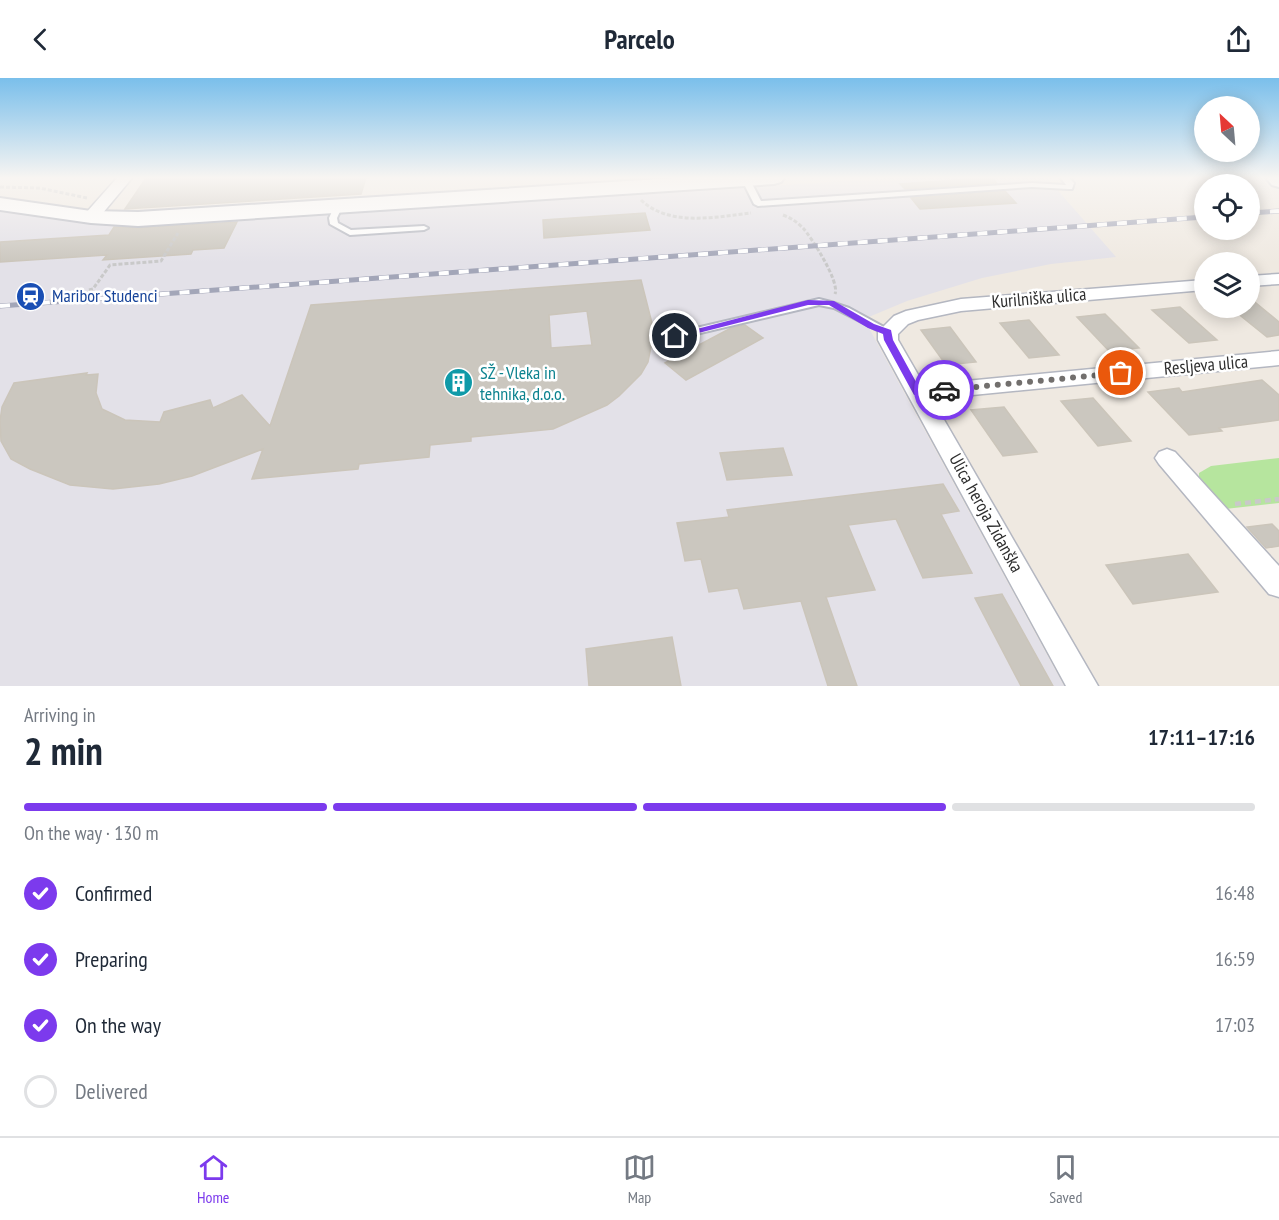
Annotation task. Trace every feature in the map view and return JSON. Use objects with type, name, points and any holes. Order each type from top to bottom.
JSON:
[{"type":"street","points":[[53,206],[90,208],[138,219],[348,206]]},
{"type":"street","points":[[1260,280],[1279,279]]},
{"type":"street","name":"Kurilniška ulica","points":[[888,336],[901,321],[913,315],[961,305],[1194,286]]},
{"type":"street","name":"Ulica heroja Zidanška","points":[[888,336],[917,393],[1083,686]]},
{"type":"street","name":"Resljeva ulica","points":[[917,393],[1279,358]]},
{"type":"street","points":[[1167,458],[1279,585]]},
{"type":"lane","points":[[338,207],[333,218],[334,224],[350,234],[424,228]]},
{"type":"lane","points":[[675,336],[808,303],[831,303],[888,336]]},
{"type":"path","points":[[86,206],[90,208]]},
{"type":"path","points":[[647,206],[652,211],[669,216],[754,213]]},
{"type":"path","points":[[800,223],[837,287],[831,303]]},
{"type":"path","points":[[89,290],[100,283],[110,265],[161,261],[181,227]]},
{"type":"path","points":[[1210,506],[1279,499]]},
{"type":"shaded area","points":[[454,206],[1072,206],[1116,257],[1051,264],[982,278],[907,301],[864,319],[1064,686],[0,686],[0,212],[137,227]]},
{"type":"green space","points":[[1279,458],[1279,503],[1225,509],[1199,480],[1199,473],[1211,466]]},
{"type":"building","points":[[127,206],[166,206],[125,209]]},
{"type":"building","points":[[918,206],[962,206],[920,209]]},
{"type":"building","points":[[645,213],[650,230],[544,238],[543,220]]},
{"type":"building","points":[[237,222],[224,248],[193,250],[191,254],[103,260],[107,255],[0,262],[0,242],[109,235],[114,227],[138,228]]},
{"type":"building","name":"SŽ - Vleka in tehnika, d.o.o.","points":[[641,280],[654,331],[648,362],[641,374],[607,405],[553,429],[471,437],[471,441],[430,445],[429,457],[359,464],[358,469],[252,479],[263,449],[192,476],[159,484],[113,489],[70,485],[30,469],[11,459],[1,441],[2,407],[14,383],[87,373],[86,375],[98,374],[96,393],[102,409],[125,420],[160,422],[164,412],[210,400],[213,408],[242,395],[270,426],[311,305]],"holes":[[[587,311],[592,345],[551,348],[549,315]]]},
{"type":"building","points":[[1260,306],[1279,322],[1279,335],[1267,337],[1243,318],[1260,318]]},
{"type":"building","points":[[1180,307],[1217,340],[1189,343],[1152,310]]},
{"type":"building","points":[[1105,314],[1139,348],[1109,351],[1077,317]]},
{"type":"building","points":[[1029,320],[1059,355],[1029,358],[1000,323]]},
{"type":"building","points":[[745,325],[763,338],[686,380],[665,363],[731,328]]},
{"type":"building","points":[[950,327],[976,362],[946,365],[921,330]]},
{"type":"building","points":[[1262,380],[1279,395],[1279,420],[1219,428],[1222,431],[1189,435],[1148,392],[1179,388],[1182,392]]},
{"type":"building","points":[[1093,398],[1131,441],[1098,446],[1061,401]]},
{"type":"building","points":[[1004,407],[1037,452],[1003,456],[971,410]]},
{"type":"building","points":[[783,448],[792,475],[727,480],[720,453]]},
{"type":"building","points":[[943,484],[959,511],[941,514],[972,573],[923,578],[896,519],[848,525],[875,590],[826,597],[857,686],[828,686],[801,601],[744,609],[738,588],[709,592],[701,559],[685,561],[677,523],[729,517],[727,510]]},
{"type":"building","points":[[1272,524],[1279,531],[1279,546],[1266,548],[1247,527]]},
{"type":"building","points":[[1188,554],[1218,592],[1133,604],[1106,565]]},
{"type":"building","points":[[1002,594],[1053,686],[1021,686],[975,598]]},
{"type":"building","points":[[672,637],[681,686],[589,686],[586,649]]},
{"type":"railway","points":[[1260,212],[1279,211]]},
{"type":"railway","points":[[0,306],[1194,218]]},
{"type":"way so far","points":[[944,390],[1121,373]]},
{"type":"place","name":"Maribor Studenci","points":[[31,296]]},
{"type":"place","name":"SŽ - Vleka in tehnika, d.o.o.","points":[[459,383]]},
{"type":"route","points":[[675,336],[808,303],[831,303],[871,326],[888,332],[888,340],[917,393],[944,390]]}]
